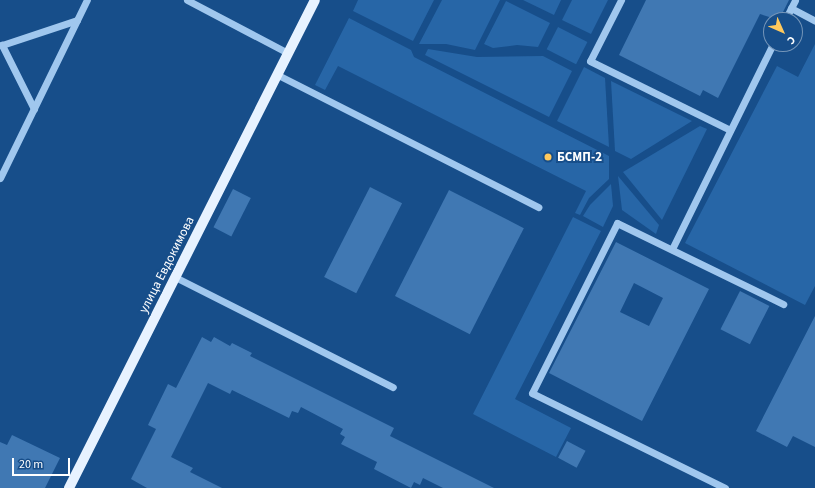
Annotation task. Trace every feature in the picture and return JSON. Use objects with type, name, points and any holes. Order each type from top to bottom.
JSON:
[{"type":"main road","name":"улица Евдокимова","points":[[69,488],[315,0]]},
{"type":"street","points":[[0,178],[87,0]]},
{"type":"street","points":[[187,0],[288,53]]},
{"type":"street","points":[[621,0],[590,61],[730,130]]},
{"type":"street","points":[[789,12],[795,0]]},
{"type":"street","points":[[791,8],[815,21]]},
{"type":"street","points":[[34,109],[1,44],[77,20]]},
{"type":"street","points":[[672,249],[769,52]]},
{"type":"street","points":[[278,75],[538,207]]},
{"type":"street","points":[[725,488],[532,393],[617,223],[783,304]]},
{"type":"street","points":[[175,278],[393,386]]},
{"type":"shaded area","points":[[358,0],[434,0],[413,41],[353,11]]},
{"type":"shaded area","points":[[442,0],[500,0],[475,50],[446,44],[419,44]]},
{"type":"shaded area","points":[[523,0],[561,0],[554,15]]},
{"type":"shaded area","points":[[572,0],[608,0],[591,34],[562,20]]},
{"type":"shaded area","points":[[506,1],[550,23],[538,47],[517,45],[493,48],[484,44]]},
{"type":"shaded area","points":[[349,18],[411,50],[414,57],[609,156],[609,179],[589,198],[580,215],[575,213],[586,191],[338,66],[325,90],[315,85]]},
{"type":"shaded area","points":[[558,27],[587,42],[576,64],[547,49]]},
{"type":"shaded area","points":[[815,44],[815,286],[805,305],[685,243],[777,66],[798,77]]},
{"type":"shaded area","points":[[428,49],[477,57],[543,56],[572,71],[549,117],[425,55]]},
{"type":"shaded area","points":[[584,67],[605,78],[609,147],[557,121]]},
{"type":"shaded area","points":[[611,81],[692,121],[631,159],[615,151]]},
{"type":"shaded area","points":[[700,126],[707,129],[662,220],[623,172]]},
{"type":"shaded area","points":[[618,176],[659,225],[656,234],[622,210]]},
{"type":"shaded area","points":[[611,184],[613,206],[603,227],[583,216],[590,205]]},
{"type":"shaded area","points":[[573,217],[601,231],[515,399],[571,428],[556,457],[473,414]]},
{"type":"building","points":[[646,0],[789,0],[783,12],[763,12],[763,15],[760,14],[718,98],[703,90],[700,96],[619,55]]},
{"type":"building","points":[[370,187],[402,203],[356,293],[324,277]]},
{"type":"building","points":[[233,189],[251,198],[231,236],[213,227]]},
{"type":"building","points":[[449,190],[524,228],[470,334],[395,296]]},
{"type":"building","points":[[616,242],[709,289],[642,421],[549,373]],"holes":[[[634,283],[663,298],[649,326],[620,312]]]},
{"type":"building","points":[[740,291],[769,306],[750,344],[720,329]]},
{"type":"building","points":[[815,316],[815,447],[793,436],[787,447],[756,431]]},
{"type":"building","points":[[202,337],[211,342],[214,337],[230,346],[232,343],[252,353],[250,356],[394,428],[390,436],[494,488],[443,488],[423,478],[420,485],[414,482],[411,488],[374,469],[377,462],[341,444],[345,437],[340,434],[343,429],[301,407],[298,413],[292,411],[289,418],[232,390],[230,394],[208,383],[171,457],[193,468],[190,472],[222,488],[147,488],[131,479],[156,429],[148,425],[168,384],[176,388]]},
{"type":"building","points":[[12,435],[60,458],[45,488],[0,488],[0,442],[7,445]]},
{"type":"building","points":[[567,441],[586,451],[577,468],[558,458]]},
{"type":"place","name":"БСМП-2","points":[[548,157]]}]
